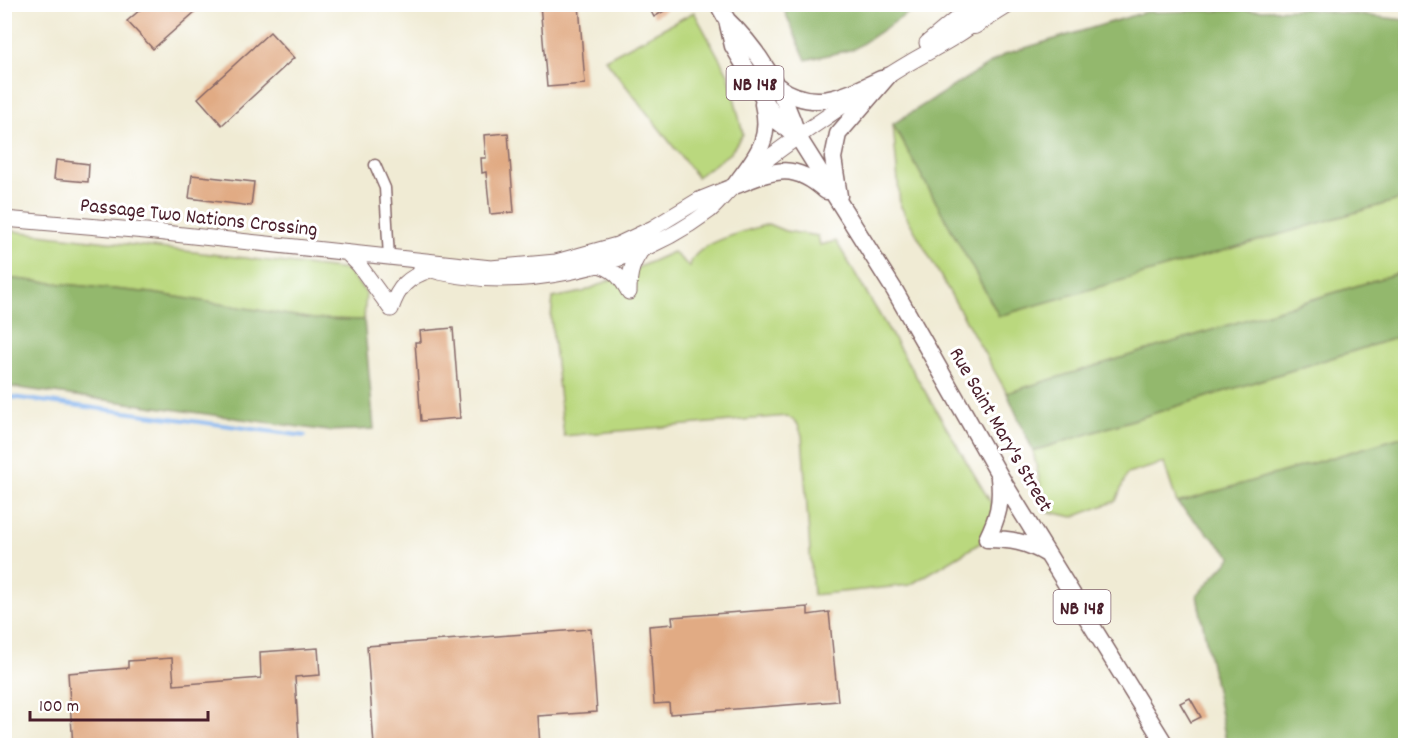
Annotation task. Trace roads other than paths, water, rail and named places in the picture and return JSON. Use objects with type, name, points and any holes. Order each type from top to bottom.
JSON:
[{"type":"highway","points":[[974,14],[1006,4]]},
{"type":"main road","name":"Rue Saint Mary's Street","points":[[718,4],[727,20],[747,39],[766,87],[790,113],[798,136],[1166,746]]},
{"type":"main road","name":"Passage Two Nations Crossing","points":[[389,258],[430,270],[474,279],[504,281],[563,273],[644,248],[709,211],[734,186],[798,136],[888,76],[974,14],[996,4]]},
{"type":"main road","points":[[734,186],[763,146],[767,131],[766,87],[793,97],[818,101],[846,95],[888,76]]},
{"type":"main road","points":[[840,203],[833,158],[837,134],[888,76]]},
{"type":"main road","points":[[734,186],[768,173],[792,169],[811,177],[840,203]]},
{"type":"main road","name":"Passage Two Nations Crossing","points":[[4,219],[146,231],[491,268],[556,262],[617,245],[653,228],[699,200],[734,186]]},
{"type":"main road","points":[[596,264],[610,268],[619,275],[629,292],[633,260],[644,248]]},
{"type":"main road","points":[[347,253],[359,265],[391,309],[396,293],[405,283],[430,270]]},
{"type":"main road","points":[[998,469],[1002,497],[998,515],[987,538],[1020,541],[1051,556]]},
{"type":"street","points":[[375,165],[385,188],[389,258]]},
{"type":"waterway","points":[[4,396],[305,436]]}]
